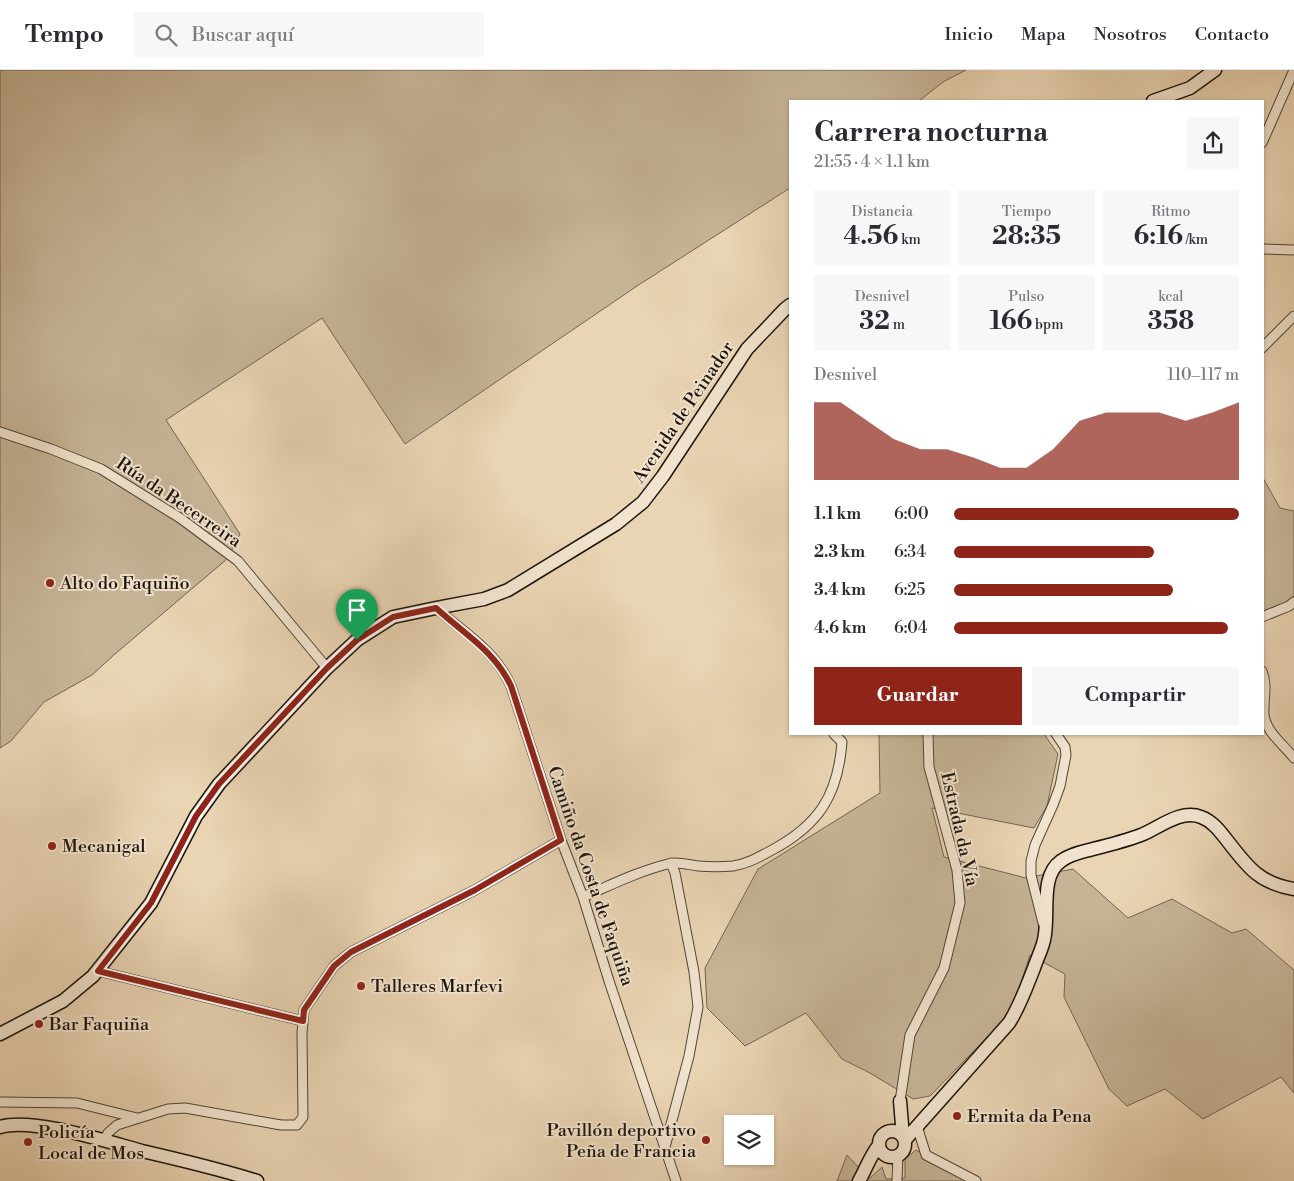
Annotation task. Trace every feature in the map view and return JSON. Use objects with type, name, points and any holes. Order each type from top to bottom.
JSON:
[{"type":"street","points":[[1156,100],[1190,88],[1215,70]]},
{"type":"street","points":[[1264,138],[1294,70]]},
{"type":"street","points":[[1264,249],[1294,250]]},
{"type":"street","name":"Avenida de Peinador","points":[[0,1034],[63,1001],[98,971],[151,903],[196,816],[219,784],[327,668],[357,640],[393,617],[484,599],[508,590],[616,524],[643,502],[663,476],[747,349],[789,306]]},
{"type":"street","points":[[1264,346],[1294,316]]},
{"type":"street","name":"Rúa da Becerreira","points":[[0,432],[51,449],[100,469],[188,524],[238,561],[327,668]]},
{"type":"street","points":[[1264,616],[1294,602]]},
{"type":"street","name":"Camiño da Costa de Faquiña","points":[[436,608],[488,651],[504,671],[511,686],[561,840],[583,897],[676,1181]]},
{"type":"street","points":[[1264,680],[1266,689],[1264,715],[1267,726],[1294,758]]},
{"type":"street","points":[[583,897],[634,875],[670,863],[700,866],[733,866],[752,861],[798,834],[812,821],[828,801],[836,780],[842,742],[835,735]]},
{"type":"street","name":"Estrada da Vía","points":[[900,1101],[910,1035],[944,968],[960,903],[956,870],[929,767],[928,735]]},
{"type":"street","points":[[1046,930],[1031,875],[1031,861],[1035,845],[1056,799],[1066,755],[1065,748],[1057,735]]},
{"type":"street","points":[[904,1138],[1009,1024],[1019,1008],[1044,940],[1049,879],[1053,869],[1060,861],[1070,856],[1127,840],[1182,816],[1192,815],[1202,817],[1214,825],[1251,871],[1267,881],[1294,889]]},
{"type":"street","points":[[104,1141],[108,1133],[117,1125],[168,1109],[185,1108],[297,1125],[303,1117],[304,1010],[334,966],[351,952],[475,890],[561,840]]},
{"type":"street","points":[[665,1147],[689,1056],[698,1007],[694,972],[676,882],[670,863]]},
{"type":"street","points":[[98,971],[303,1021]]},
{"type":"street","points":[[897,1177],[881,1137],[890,1131],[900,1101]]},
{"type":"street","points":[[859,1181],[869,1164],[872,1154],[905,1147],[900,1101]]},
{"type":"street","points":[[0,1102],[78,1103],[138,1118]]},
{"type":"street","points":[[0,1127],[14,1124],[32,1125],[230,1172],[253,1180]]},
{"type":"street","points":[[917,1126],[926,1155],[976,1181]]},
{"type":"street","points":[[890,1131],[898,1132],[904,1138]]},
{"type":"shaded area","points":[[0,70],[966,70],[943,82],[920,100],[789,100],[789,189],[637,286],[405,444],[322,318],[166,420],[240,534],[227,559],[92,675],[44,702],[11,741],[0,748]]},
{"type":"shaded area","points":[[1264,480],[1280,508],[1294,511],[1294,596],[1285,603],[1264,611]]},
{"type":"shaded area","points":[[879,735],[1045,735],[1058,754],[1047,806],[1034,828],[932,808],[944,857],[1026,878],[1073,869],[1128,918],[1172,899],[1232,933],[1246,929],[1294,970],[1294,1093],[1281,1077],[1203,1119],[1165,1089],[1127,1106],[1109,1089],[1064,997],[1065,974],[1030,955],[1015,1001],[1002,1022],[930,1096],[913,1099],[870,1073],[842,1059],[806,1013],[745,1046],[707,1008],[705,968],[758,869],[880,793]]},
{"type":"shaded area","points":[[916,1150],[975,1181],[837,1181],[847,1155],[869,1179],[882,1167],[886,1179],[905,1178],[905,1159]]},
{"type":"place","name":"Alto do Faquiño","points":[[50,583]]},
{"type":"place","name":"Mecanigal","points":[[52,846]]},
{"type":"place","name":"Talleres Marfevi","points":[[361,986]]},
{"type":"place","name":"Bar Faquiña","points":[[39,1024]]},
{"type":"place","name":"Ermita da Pena","points":[[957,1116]]},
{"type":"place","name":"Pavillón deportivo Peña de Francia","points":[[706,1140]]},
{"type":"place","name":"Policía Local de Mos","points":[[28,1142]]},
{"type":"route","points":[[436,608],[488,651],[504,671],[511,686],[561,840],[475,890],[351,952],[334,966],[304,1010],[303,1021],[98,971],[151,903],[196,816],[219,784],[327,668],[357,640],[393,617],[436,608]]}]
